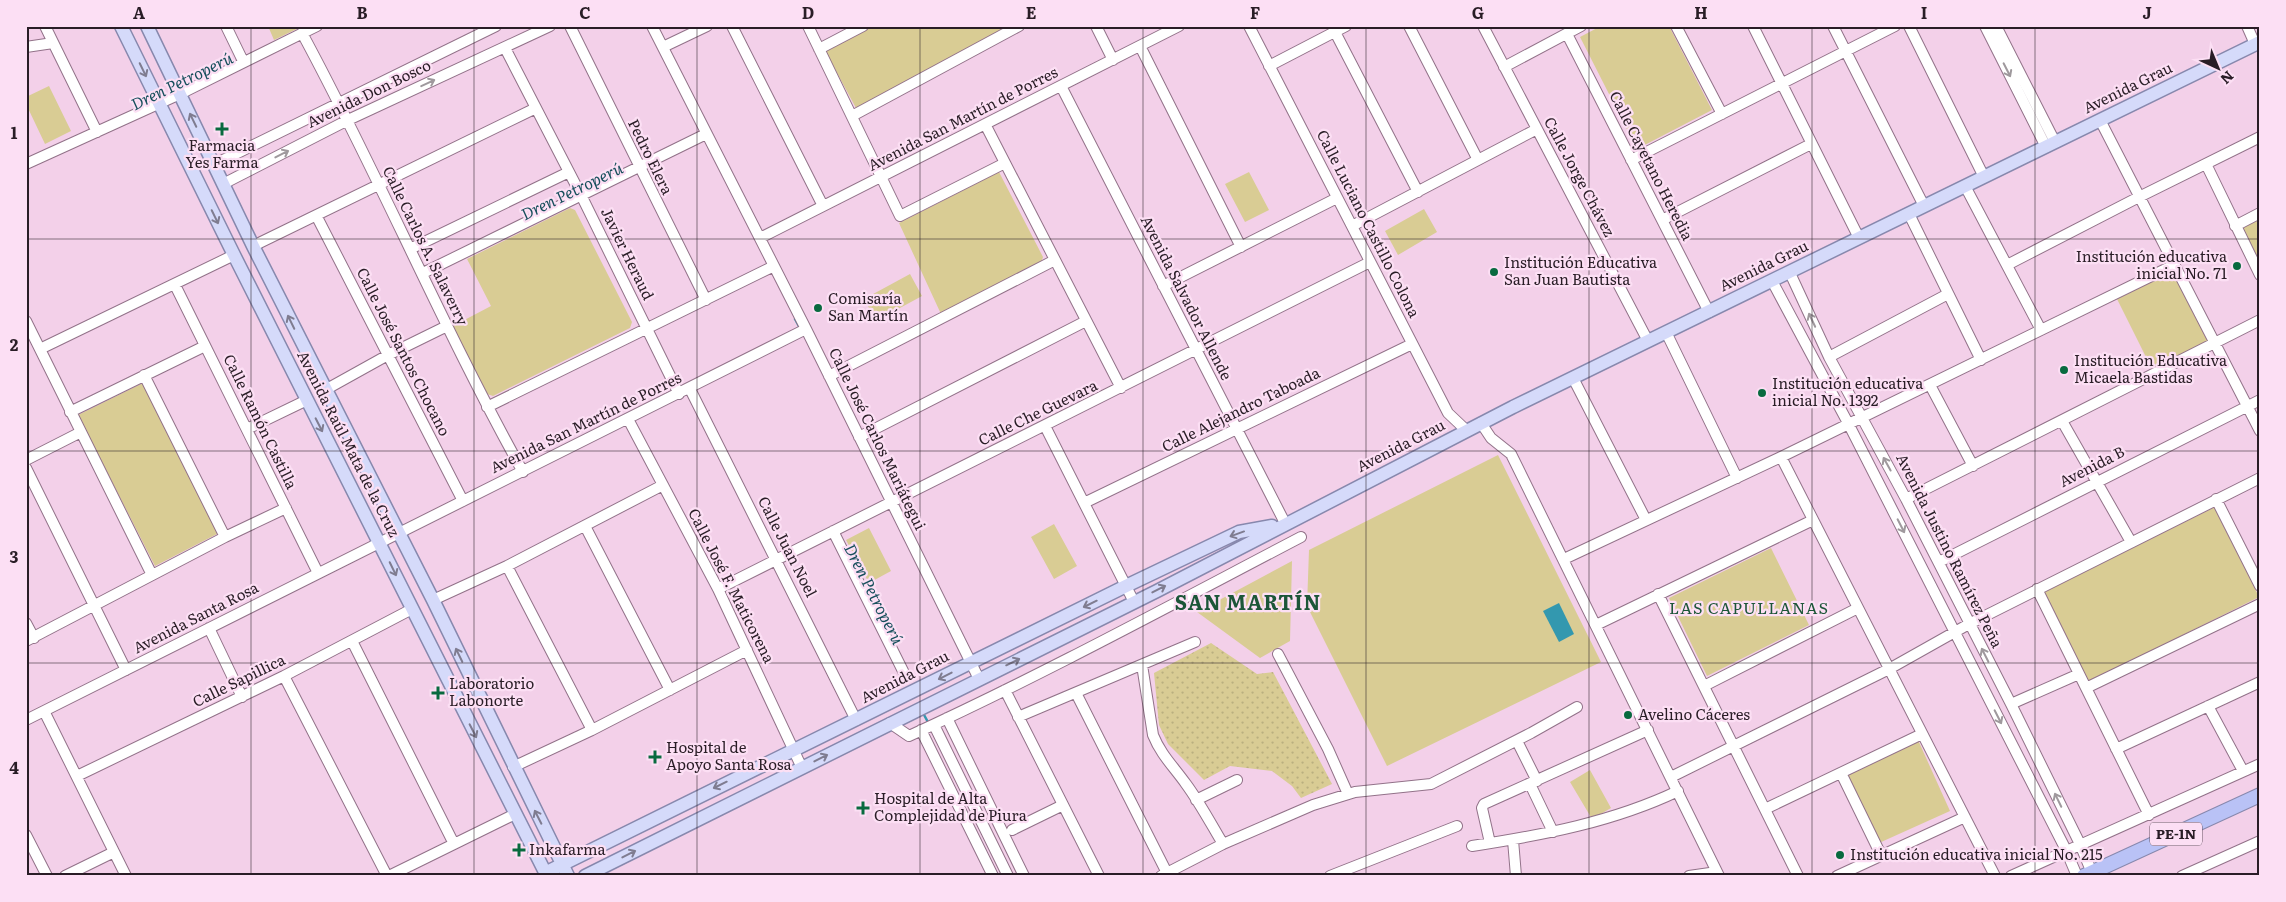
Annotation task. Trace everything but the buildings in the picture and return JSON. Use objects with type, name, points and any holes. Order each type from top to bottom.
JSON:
[{"type":"highway","name":"PE-1N","points":[[2088,874],[2260,795]]},
{"type":"main road","name":"Avenida Raúl Mata de la Cruz","points":[[122,26],[306,400],[546,874]]},
{"type":"main road","name":"Avenida Raúl Mata de la Cruz","points":[[147,26],[325,390],[433,600],[513,767],[568,876]]},
{"type":"main road","name":"Avenida Grau","points":[[585,876],[1134,602],[1284,523],[1482,423],[2258,43]]},
{"type":"main road","name":"Avenida Don Bosco","points":[[194,173],[215,164]]},
{"type":"main road","name":"Avenida Don Bosco","points":[[205,194],[223,184]]},
{"type":"main road","name":"Avenida Grau","points":[[546,874],[562,864],[794,749],[1239,532],[1284,523]]},
{"type":"street","points":[[45,26],[97,132]]},
{"type":"street","points":[[226,26],[243,61]]},
{"type":"street","points":[[26,164],[180,94],[316,26]]},
{"type":"street","name":"Avenida Don Bosco","points":[[215,164],[496,26]]},
{"type":"street","name":"Avenida Don Bosco","points":[[223,184],[348,120],[550,26]]},
{"type":"street","name":"Pedro Elera","points":[[570,26],[638,167],[706,300]]},
{"type":"street","name":"Calle José Carlos Mariátegui","points":[[652,26],[806,329],[979,679]]},
{"type":"street","points":[[663,48],[707,26]]},
{"type":"street","points":[[732,26],[824,206]]},
{"type":"street","points":[[808,26],[900,216],[1005,162]]},
{"type":"street","points":[[819,49],[863,26]]},
{"type":"street","points":[[852,116],[1019,26]]},
{"type":"street","points":[[1096,26],[1113,60]]},
{"type":"street","name":"Avenida San Martín de Porres","points":[[760,238],[1179,26]]},
{"type":"street","name":"Calle Luciano Castillo Colona","points":[[1249,26],[1448,413],[1467,431]]},
{"type":"street","points":[[1269,66],[1346,26]]},
{"type":"street","points":[[1409,26],[1478,160]]},
{"type":"street","name":"Calle Jorge Chávez","points":[[1483,26],[1648,341]]},
{"type":"street","points":[[1504,67],[1581,26]]},
{"type":"street","points":[[1676,26],[1722,114]]},
{"type":"street","points":[[1753,26],[1859,238]]},
{"type":"street","points":[[1833,26],[1924,206]]},
{"type":"street","points":[[1631,160],[1895,26]]},
{"type":"street","points":[[1909,26],[1984,177]]},
{"type":"street","points":[[1985,26],[2051,145]]},
{"type":"street","points":[[1996,26],[2051,145]]},
{"type":"street","points":[[2247,26],[2258,43]]},
{"type":"street","points":[[1335,32],[1418,192]]},
{"type":"street","name":"Calle Carlos A. Salaverry","points":[[302,33],[340,102],[378,186],[423,273],[487,407],[523,472]]},
{"type":"street","name":"Calle Cayetano Heredia","points":[[1567,34],[1709,312]]},
{"type":"street","points":[[26,47],[53,43]]},
{"type":"street","points":[[1140,46],[1241,246]]},
{"type":"street","name":"Javier Heraud","points":[[505,48],[581,195],[679,394]]},
{"type":"street","name":"Avenida Salvador Allende","points":[[1062,86],[1284,523]]},
{"type":"street","points":[[254,246],[317,217],[536,108]]},
{"type":"street","points":[[2100,120],[2260,432]]},
{"type":"street","points":[[985,124],[1121,388]]},
{"type":"street","points":[[1352,226],[1537,129]]},
{"type":"street","points":[[423,273],[706,134]]},
{"type":"street","points":[[2007,266],[2139,197],[2260,137]]},
{"type":"street","points":[[1662,220],[1812,144]]},
{"type":"street","points":[[2206,164],[2260,275]]},
{"type":"street","points":[[410,249],[569,172]]},
{"type":"street","points":[[1965,186],[2041,330]]},
{"type":"street","points":[[1163,286],[1338,198]]},
{"type":"street","points":[[2235,226],[2260,213]]},
{"type":"street","points":[[1908,214],[1981,360]]},
{"type":"street","name":"Calle José Santos Chocano","points":[[317,217],[463,501]]},
{"type":"street","points":[[40,349],[234,255]]},
{"type":"street","points":[[829,376],[1055,260]]},
{"type":"street","name":"Calle Che Guevara","points":[[718,589],[1196,351],[1370,262]]},
{"type":"street","points":[[1564,559],[1737,478],[1861,416],[1930,385],[2174,265]]},
{"type":"street","points":[[487,407],[774,266]]},
{"type":"street","name":"Avenida Justino Ramírez Peña","points":[[1790,273],[1830,357],[1939,562],[2011,704],[2080,844],[2088,874]]},
{"type":"street","name":"Avenida Justino Ramírez Peña","points":[[1772,281],[1956,632],[2066,850],[2077,876]]},
{"type":"street","name":"Calle Ramón Castilla","points":[[174,285],[318,573]]},
{"type":"street","points":[[1830,357],[1948,294]]},
{"type":"street","points":[[1906,500],[2260,320]]},
{"type":"street","points":[[26,321],[152,575]]},
{"type":"street","points":[[859,437],[1086,321]]},
{"type":"street","points":[[325,390],[388,355],[448,326]]},
{"type":"street","name":"Avenida San Martín de Porres","points":[[380,543],[690,389],[806,329]]},
{"type":"street","points":[[1666,332],[1737,478]]},
{"type":"street","name":"Calle Alejandro Taboada","points":[[1084,503],[1412,344]]},
{"type":"street","points":[[70,412],[205,346]]},
{"type":"street","points":[[144,375],[225,537]]},
{"type":"street","points":[[1573,378],[1646,520]]},
{"type":"street","points":[[1930,385],[1973,466]]},
{"type":"street","name":"Calle Juan Noel","points":[[690,389],[856,720]]},
{"type":"street","points":[[247,429],[306,400]]},
{"type":"street","name":"Avenida B","points":[[1939,562],[2260,400]]},
{"type":"street","name":"Calle José F. Maticorena","points":[[628,419],[718,589],[802,768]]},
{"type":"street","points":[[2062,421],[2131,542]]},
{"type":"street","points":[[1482,423],[1491,438],[1511,454],[1718,874],[1690,876]]},
{"type":"street","points":[[1045,426],[1134,602]]},
{"type":"street","points":[[26,460],[81,432]]},
{"type":"street","points":[[1780,457],[1994,876]]},
{"type":"street","points":[[26,468],[126,670]]},
{"type":"street","points":[[1671,777],[1889,669],[1969,624],[2260,478]]},
{"type":"street","points":[[433,600],[507,566],[663,485]]},
{"type":"street","points":[[2216,499],[2260,586]]},
{"type":"street","points":[[26,623],[30,640],[225,537],[286,508]]},
{"type":"street","points":[[1596,624],[1813,520]]},
{"type":"street","points":[[584,526],[670,690]]},
{"type":"street","points":[[833,531],[906,675]]},
{"type":"street","points":[[890,723],[909,736],[934,725],[1300,537]]},
{"type":"street","name":"Avenida Santa Rosa","points":[[26,720],[380,543]]},
{"type":"street","points":[[507,566],[592,730]]},
{"type":"street","points":[[2037,589],[2149,815]]},
{"type":"street","points":[[1658,594],[1798,876]]},
{"type":"street","points":[[2086,688],[2260,604]]},
{"type":"street","points":[[1704,686],[1858,608]]},
{"type":"street","name":"Calle Sapillica","points":[[76,776],[242,697],[412,610]]},
{"type":"street","points":[[209,628],[242,697]]},
{"type":"street","points":[[352,641],[454,844]]},
{"type":"street","points":[[1018,717],[1195,642]]},
{"type":"street","points":[[513,767],[592,730],[747,650]]},
{"type":"street","points":[[1278,654],[1328,750],[1348,794]]},
{"type":"street","points":[[1142,665],[1153,736],[1162,756],[1186,783],[1223,844]]},
{"type":"street","points":[[2011,704],[2079,674]]},
{"type":"street","points":[[284,676],[388,876],[515,814]]},
{"type":"street","points":[[2116,749],[2260,682]]},
{"type":"street","points":[[1004,690],[1099,876]]},
{"type":"street","points":[[1076,693],[1164,874],[1223,844],[1313,805],[1348,794],[1431,784],[1577,706]]},
{"type":"street","points":[[2208,706],[2243,771]]},
{"type":"street","points":[[44,711],[126,876]]},
{"type":"street","points":[[947,718],[1024,876]]},
{"type":"street","points":[[934,725],[1008,876]]},
{"type":"street","points":[[921,730],[993,876]]},
{"type":"street","points":[[1490,843],[1482,808],[1484,804],[1648,730]]},
{"type":"street","points":[[1765,809],[1922,734]]},
{"type":"street","points":[[1516,740],[1553,832]]},
{"type":"street","points":[[2011,876],[2260,764]]},
{"type":"street","points":[[1841,773],[1881,855]]},
{"type":"street","points":[[1196,800],[1227,783],[1237,780]]},
{"type":"street","points":[[1472,846],[1553,832],[1632,811],[1678,791]]},
{"type":"street","points":[[1012,830],[1063,805]]},
{"type":"street","points":[[1837,876],[1964,817]]},
{"type":"street","points":[[1330,876],[1457,826]]},
{"type":"street","points":[[26,835],[47,876]]},
{"type":"street","points":[[1513,840],[1516,876]]},
{"type":"street","points":[[2182,876],[2260,841]]},
{"type":"street","points":[[65,876],[114,852]]},
{"type":"shaded area","points":[[268,26],[303,26],[274,40]]},
{"type":"shaded area","points":[[869,26],[1010,26],[856,108],[824,49]]},
{"type":"shaded area","points":[[1601,26],[1669,26],[1712,110],[1637,149],[1580,37]]},
{"type":"shaded area","points":[[49,86],[71,131],[45,144],[26,104],[26,97]]},
{"type":"shaded area","points":[[999,172],[1043,257],[1041,263],[941,314],[899,223]]},
{"type":"shaded area","points":[[1249,172],[1269,210],[1245,222],[1225,184]]},
{"type":"shaded area","points":[[570,208],[575,210],[632,322],[630,328],[493,396],[487,394],[453,326],[491,306],[467,259]]},
{"type":"shaded area","points":[[1424,209],[1437,232],[1398,255],[1385,231]]},
{"type":"shaded area","points":[[2260,218],[2260,264],[2241,228]]},
{"type":"shaded area","points":[[2173,271],[2208,341],[2152,369],[2117,299]]},
{"type":"shaded area","points":[[910,274],[922,296],[876,321],[864,299]]},
{"type":"shaded area","points":[[143,383],[219,533],[155,566],[78,415]]},
{"type":"shaded area","points":[[1498,455],[1601,662],[1387,766],[1307,606],[1309,550]]},
{"type":"shaded area","points":[[2215,507],[2259,597],[2087,683],[2043,592]]},
{"type":"shaded area","points":[[1054,524],[1077,566],[1054,579],[1031,537]]},
{"type":"shaded area","points":[[869,528],[891,571],[869,583],[846,540]]},
{"type":"shaded area","points":[[1771,548],[1809,625],[1707,676],[1669,598]]},
{"type":"shaded area","points":[[1292,561],[1290,641],[1260,658],[1197,612]]},
{"type":"shaded area","points":[[1211,643],[1257,674],[1273,672],[1332,784],[1301,798],[1292,786],[1272,771],[1230,766],[1204,780],[1168,744],[1159,725],[1154,673]]},
{"type":"shaded area","points":[[1918,740],[1950,811],[1879,843],[1845,774]]},
{"type":"shaded area","points":[[1590,770],[1611,808],[1592,819],[1570,782]]},
{"type":"water","points":[[1559,603],[1574,634],[1559,642],[1543,611]]},
{"type":"waterway","name":"Dren Petroperú","points":[[795,319],[801,330]]},
{"type":"waterway","name":"Dren Petroperú","points":[[923,713],[929,724]]},
{"type":"place","name":"Farmacia Yes Farma","points":[[222,129]]},
{"type":"place","name":"Institución educativa inicial No. 71","points":[[2237,266]]},
{"type":"place","name":"Institución Educativa San Juan Bautista","points":[[1494,272]]},
{"type":"place","name":"Comisaría San Martín","points":[[818,308]]},
{"type":"place","name":"Institución Educativa Micaela Bastidas","points":[[2064,370]]},
{"type":"place","name":"Institución educativa inicial No. 1392","points":[[1762,393]]},
{"type":"place","name":"Laboratorio Labonorte","points":[[438,693]]},
{"type":"place","name":"Avelino Cáceres","points":[[1628,715]]},
{"type":"place","name":"Hospital de Apoyo Santa Rosa","points":[[655,757]]},
{"type":"place","name":"Hospital de Alta Complejidad de Piura","points":[[863,808]]},
{"type":"place","name":"Inkafarma","points":[[519,850]]},
{"type":"place","name":"Institución educativa inicial No. 215","points":[[1840,855]]},
{"type":"district","name":"SAN MARTÍN","points":[[1248,603]]},
{"type":"district","name":"LAS CAPULLANAS","points":[[1749,608]]}]
